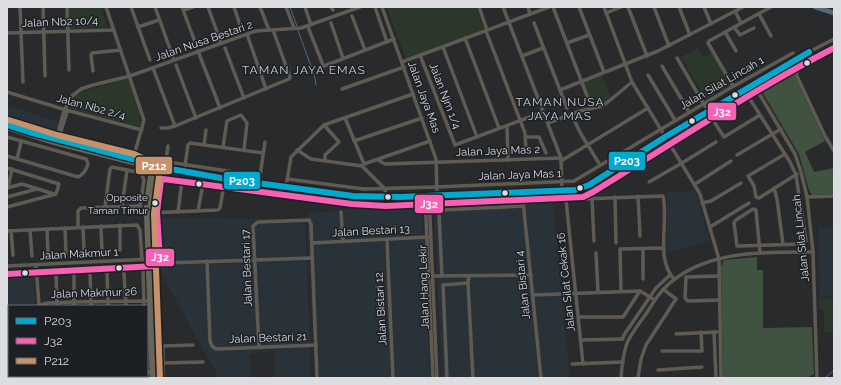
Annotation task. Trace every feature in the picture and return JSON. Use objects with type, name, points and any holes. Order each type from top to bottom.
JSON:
[{"type":"main road","points":[[7,125],[57,141]]},
{"type":"main road","points":[[7,128],[154,166],[146,206],[150,259],[153,277],[156,378]]},
{"type":"main road","points":[[132,160],[145,168],[152,176],[149,213],[151,245],[149,372],[152,378]]},
{"type":"main road","points":[[152,176],[161,171],[171,172]]},
{"type":"street","points":[[20,7],[23,82]]},
{"type":"street","points":[[43,7],[45,76]]},
{"type":"street","points":[[67,7],[69,70]]},
{"type":"street","points":[[106,7],[143,114],[144,120],[142,130],[132,160]]},
{"type":"street","points":[[131,7],[150,60]]},
{"type":"street","points":[[155,7],[174,60]]},
{"type":"street","points":[[193,7],[183,9],[195,42]]},
{"type":"street","points":[[208,7],[221,43]]},
{"type":"street","points":[[234,7],[240,25]]},
{"type":"street","points":[[162,128],[175,126],[196,118],[290,78],[260,7]]},
{"type":"street","points":[[286,7],[294,28]]},
{"type":"street","points":[[305,7],[309,26],[322,65],[324,66],[394,39]]},
{"type":"street","name":"Jalan Nusa Bestari 2","points":[[57,141],[67,112],[66,110],[72,96],[81,89],[130,76],[256,31],[309,26],[358,7]]},
{"type":"street","points":[[375,7],[387,42]]},
{"type":"street","name":"Jalan Jaya Mas","points":[[382,7],[437,163],[437,195]]},
{"type":"street","points":[[479,7],[521,120],[526,138],[526,151]]},
{"type":"street","points":[[503,7],[561,160],[562,190]]},
{"type":"street","points":[[528,7],[530,14]]},
{"type":"street","points":[[402,62],[549,7]]},
{"type":"street","points":[[553,7],[589,101]]},
{"type":"street","points":[[579,7],[604,72]]},
{"type":"street","points":[[604,7],[632,82],[695,184],[710,227],[719,259],[721,378]]},
{"type":"street","points":[[606,12],[621,7]]},
{"type":"street","points":[[628,7],[647,56]]},
{"type":"street","points":[[654,7],[669,46]]},
{"type":"street","points":[[679,7],[690,35]]},
{"type":"street","points":[[704,7],[711,24]]},
{"type":"street","points":[[560,90],[647,56],[743,7]]},
{"type":"street","points":[[733,86],[708,43],[711,39],[772,7]]},
{"type":"street","points":[[735,11],[741,23]]},
{"type":"street","points":[[759,14],[771,36]]},
{"type":"street","points":[[352,16],[365,50]]},
{"type":"street","points":[[138,27],[159,20]]},
{"type":"street","points":[[331,23],[343,58]]},
{"type":"street","points":[[534,23],[567,108]]},
{"type":"street","points":[[734,27],[740,35],[754,28]]},
{"type":"street","name":"Jalan Nb2 10/4","points":[[7,33],[114,30]]},
{"type":"street","points":[[726,32],[736,51]]},
{"type":"street","points":[[247,34],[266,89]]},
{"type":"street","points":[[567,43],[589,35]]},
{"type":"street","points":[[465,38],[499,128]]},
{"type":"street","points":[[154,166],[286,187],[353,196],[386,198],[581,189],[707,112],[809,52],[834,40]]},
{"type":"street","points":[[444,47],[477,137]]},
{"type":"street","points":[[225,48],[244,98]]},
{"type":"street","points":[[522,56],[543,48]]},
{"type":"street","points":[[834,48],[829,49],[803,63],[797,68],[796,74],[825,136],[834,151]]},
{"type":"street","points":[[93,71],[92,52],[121,50]]},
{"type":"street","points":[[198,51],[220,108]]},
{"type":"street","name":"Jalan Silat Lincah 1","points":[[660,129],[793,53]]},
{"type":"street","name":"Jalan Njm 1/4","points":[[420,56],[455,145],[543,112]]},
{"type":"street","points":[[677,58],[704,104],[710,118],[724,137],[760,114]]},
{"type":"street","points":[[176,66],[196,118]]},
{"type":"street","points":[[662,66],[689,112]]},
{"type":"street","points":[[342,89],[404,67]]},
{"type":"street","points":[[153,68],[175,126]]},
{"type":"street","points":[[648,75],[675,120]]},
{"type":"street","points":[[548,123],[580,111],[603,106],[632,82]]},
{"type":"street","name":"Jalan Silat Lincah","points":[[754,85],[795,154],[807,197],[813,252],[817,378]]},
{"type":"street","name":"Jalan Nb2 2/4","points":[[7,92],[66,110],[142,130]]},
{"type":"street","points":[[286,187],[290,158],[324,125],[413,94]]},
{"type":"street","points":[[628,160],[632,167],[745,96],[748,96],[785,154],[796,175],[806,241],[802,244],[782,244],[759,245],[737,246],[734,223],[754,209],[756,210],[759,245],[760,253]]},
{"type":"street","points":[[561,160],[648,108]]},
{"type":"street","points":[[571,114],[600,165]]},
{"type":"street","points":[[223,148],[227,121],[241,115],[248,123],[244,150]]},
{"type":"street","points":[[7,117],[59,133],[135,152]]},
{"type":"street","points":[[345,118],[364,164],[430,141]]},
{"type":"street","points":[[354,141],[422,118]]},
{"type":"street","points":[[324,125],[339,142],[325,155],[325,160]]},
{"type":"street","points":[[507,126],[508,160]]},
{"type":"street","name":"Jalan Jaya Mas 1","points":[[287,179],[364,189],[437,188],[574,181],[660,129]]},
{"type":"street","points":[[737,155],[780,129]]},
{"type":"street","points":[[204,145],[206,130]]},
{"type":"street","points":[[526,138],[539,137],[546,153]]},
{"type":"street","points":[[7,138],[86,159],[88,163],[83,174],[78,177],[7,156]]},
{"type":"street","points":[[17,159],[21,142]]},
{"type":"street","points":[[259,183],[265,142]]},
{"type":"street","points":[[649,182],[716,142]]},
{"type":"street","points":[[185,171],[188,144],[190,143],[263,153]]},
{"type":"street","points":[[168,146],[167,161],[260,176]]},
{"type":"street","points":[[297,150],[309,158],[362,166],[384,189],[386,198]]},
{"type":"street","points":[[785,154],[748,176],[754,186],[757,198],[801,172]]},
{"type":"street","name":"Jalan Jaya Mas 2","points":[[378,160],[385,164],[508,160],[561,160]]},
{"type":"street","points":[[695,184],[732,161]]},
{"type":"street","points":[[154,166],[171,172],[213,179],[223,178]]},
{"type":"street","points":[[105,207],[111,167],[139,173],[143,177],[140,206]]},
{"type":"street","points":[[7,168],[59,183],[58,192],[55,194],[7,207]]},
{"type":"street","points":[[12,169],[8,187],[22,184],[55,194]]},
{"type":"street","points":[[122,206],[127,170]]},
{"type":"street","points":[[149,213],[219,210],[224,186],[223,178]]},
{"type":"street","points":[[156,212],[161,179],[224,186],[302,198]]},
{"type":"street","points":[[178,212],[182,181]]},
{"type":"street","points":[[702,203],[711,201],[741,183]]},
{"type":"street","points":[[198,211],[203,184]]},
{"type":"street","points":[[774,188],[777,199],[782,244]]},
{"type":"street","points":[[7,197],[38,189]]},
{"type":"street","name":"Jalan Bistari 4","points":[[522,191],[541,378]]},
{"type":"street","points":[[416,196],[428,208],[443,195]]},
{"type":"street","points":[[555,200],[662,195],[664,198],[664,248],[666,269],[674,279]]},
{"type":"street","name":"Jalan Hang Lekir","points":[[427,196],[437,378]]},
{"type":"street","points":[[638,196],[640,236]]},
{"type":"street","points":[[807,197],[834,196]]},
{"type":"street","points":[[615,197],[616,243]]},
{"type":"street","points":[[592,198],[594,241]]},
{"type":"street","name":"Jalan Silat Cekak 16","points":[[566,200],[583,364]]},
{"type":"street","points":[[710,227],[749,203]]},
{"type":"street","points":[[78,227],[79,209],[146,206]]},
{"type":"street","points":[[442,276],[439,212],[441,210],[524,206]]},
{"type":"street","points":[[341,212],[343,241]]},
{"type":"street","name":"Jalan Bestari 17","points":[[258,347],[253,226],[258,222],[309,220],[311,224],[312,243]]},
{"type":"street","points":[[120,225],[120,250]]},
{"type":"street","points":[[13,255],[9,231],[137,225],[140,230],[142,260]]},
{"type":"street","points":[[101,226],[102,252]]},
{"type":"street","points":[[83,227],[84,251]]},
{"type":"street","points":[[65,228],[66,254]]},
{"type":"street","points":[[47,229],[48,253]]},
{"type":"street","points":[[30,230],[32,256]]},
{"type":"street","name":"Jalan Bestari 13","points":[[312,243],[429,237]]},
{"type":"street","name":"Jalan Bistari 12","points":[[387,240],[393,378]]},
{"type":"street","points":[[312,243],[317,378]]},
{"type":"street","points":[[151,245],[154,259],[157,262]]},
{"type":"street","points":[[620,291],[620,249],[664,248]]},
{"type":"street","points":[[643,249],[643,279]]},
{"type":"street","points":[[621,378],[628,340],[663,289],[674,279],[694,267],[738,255],[813,252]]},
{"type":"street","points":[[596,253],[598,292]]},
{"type":"street","points":[[157,262],[312,258]]},
{"type":"street","name":"Jalan Makmur 1","points":[[7,266],[150,259]]},
{"type":"street","name":"Jalan Bestari 21","points":[[207,261],[210,341],[212,346],[216,349],[316,345]]},
{"type":"street","points":[[153,277],[155,274],[155,264],[157,262]]},
{"type":"street","points":[[36,265],[39,305]]},
{"type":"street","points":[[143,270],[144,305]]},
{"type":"street","points":[[74,272],[74,304]]},
{"type":"street","points":[[107,272],[108,304]]},
{"type":"street","points":[[90,273],[91,304]]},
{"type":"street","points":[[124,273],[126,304]]},
{"type":"street","points":[[56,274],[57,305]]},
{"type":"street","points":[[431,276],[530,275]]},
{"type":"street","points":[[622,339],[656,288],[670,275]]},
{"type":"street","name":"Jalan Hang Lekir","points":[[431,276],[433,378]]},
{"type":"street","points":[[469,276],[468,283],[473,378]]},
{"type":"street","points":[[719,276],[686,278],[686,300],[720,300]]},
{"type":"street","points":[[447,378],[443,285],[468,283]]},
{"type":"street","points":[[638,378],[641,359],[646,345],[676,299],[663,289]]},
{"type":"street","points":[[533,295],[640,291],[655,300]]},
{"type":"street","points":[[578,317],[623,317],[640,291]]},
{"type":"street","name":"Jalan Makmur 26","points":[[57,305],[126,304],[149,301]]},
{"type":"street","points":[[662,351],[702,351],[701,332]]},
{"type":"street","points":[[714,332],[716,378]]},
{"type":"street","points":[[676,334],[720,332]]},
{"type":"street","points":[[581,340],[628,340]]},
{"type":"street","points":[[163,378],[163,346],[193,345]]},
{"type":"street","points":[[163,363],[203,362]]},
{"type":"street","points":[[572,364],[623,362]]},
{"type":"street","points":[[658,370],[702,367]]},
{"type":"shaded area","points":[[7,105],[59,122],[57,132],[7,116]]},
{"type":"shaded area","points":[[695,191],[710,240],[667,253],[667,192]]},
{"type":"shaded area","points":[[552,195],[570,378],[442,378],[434,210],[444,201]]},
{"type":"shaded area","points":[[413,203],[422,210],[430,378],[315,378],[307,216],[311,213]]},
{"type":"shaded area","points":[[156,218],[305,219],[311,378],[275,378],[275,351],[250,354],[251,378],[219,378],[161,273]]},
{"type":"shaded area","points":[[834,227],[834,296],[820,297],[818,228]]},
{"type":"shaded area","points":[[33,269],[35,305],[8,305],[8,338],[7,338],[7,270]]},
{"type":"green space","points":[[69,7],[102,7],[107,27],[69,29]]},
{"type":"green space","points":[[386,7],[476,7],[484,29],[406,59]]},
{"type":"green space","points":[[698,48],[704,58],[712,53],[731,85],[721,91],[719,86],[713,90],[715,94],[706,100],[681,57]]},
{"type":"green space","points":[[793,72],[825,141],[805,152],[814,172],[834,168],[833,194],[812,195],[809,190],[799,154],[761,90],[762,86]]},
{"type":"green space","points":[[601,73],[611,98],[603,106],[592,108],[582,80]]},
{"type":"green space","points":[[126,79],[130,81],[142,114],[139,116],[141,122],[139,128],[69,108],[74,97],[81,92]]},
{"type":"green space","points":[[757,257],[757,270],[763,270],[763,328],[812,327],[814,374],[809,377],[723,378],[721,267],[724,260]]},
{"type":"green space","points":[[819,298],[834,298],[834,332],[824,333],[824,310],[819,309]]},
{"type":"waterway","points":[[290,7],[297,26]]},
{"type":"waterway","points":[[815,7],[834,13]]},
{"type":"waterway","points":[[298,30],[315,78],[316,85]]},
{"type":"waterway","points":[[825,378],[834,370]]},
{"type":"transit line","name":"J32","points":[[7,274],[156,266],[160,259],[157,212],[161,181],[163,179],[352,204],[386,206],[583,197],[742,100],[834,48]]},
{"type":"transit line","name":"P203","points":[[7,125],[171,169],[221,178],[353,196],[400,197],[575,190],[589,185],[665,137],[809,52]]},
{"type":"transit line","name":"P212","points":[[9,120],[57,135],[134,154],[154,165],[159,176],[154,214],[160,378]]},
{"type":"place","name":"Opposite Taman Timur","points":[[155,203]]},
{"type":"district","name":"TAMAN JAYA EMAS","points":[[304,70]]},
{"type":"district","name":"TAMAN NUSA JAYA MAS","points":[[560,109]]}]
